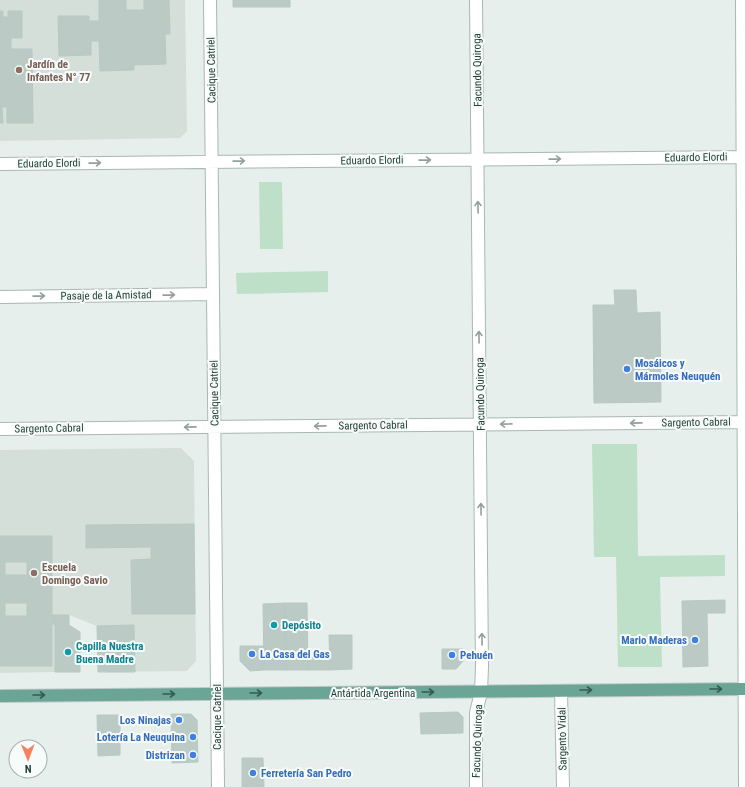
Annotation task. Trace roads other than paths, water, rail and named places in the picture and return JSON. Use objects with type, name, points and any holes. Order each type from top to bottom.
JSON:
[{"type":"main road","name":"Antártida Argentina","points":[[0,696],[745,689]]},
{"type":"street","name":"Cacique Catriel","points":[[210,0],[218,787]]},
{"type":"street","name":"Facundo Quiroga","points":[[476,0],[482,667],[481,692],[476,713],[476,787]]},
{"type":"street","points":[[742,0],[744,157],[745,787]]},
{"type":"street","name":"Eduardo Elordi","points":[[0,164],[744,157]]},
{"type":"street","name":"Pasaje de la Amistad","points":[[0,297],[213,294]]},
{"type":"street","name":"Sargento Cabral","points":[[0,429],[744,422]]},
{"type":"street","name":"Sargento Vidal","points":[[561,691],[563,787]]},
{"type":"place","name":"Jardín de Infantes N° 77","points":[[19,70]]},
{"type":"place","name":"Mosáicos y Mármoles Neuquén","points":[[627,369]]},
{"type":"place","name":"Escuela Domingo Savio","points":[[34,573]]},
{"type":"place","name":"Depósito","points":[[274,625]]},
{"type":"place","name":"Mario Maderas","points":[[695,640]]},
{"type":"place","name":"Capilla Nuestra Buena Madre","points":[[68,652]]},
{"type":"place","name":"La Casa del Gas","points":[[252,654]]},
{"type":"place","name":"Pehuén","points":[[452,655]]},
{"type":"place","name":"Los Ninajas","points":[[179,720]]},
{"type":"place","name":"Lotería La Neuquina","points":[[193,737]]},
{"type":"place","name":"Distrizan","points":[[193,755]]},
{"type":"place","name":"Ferretería San Pedro","points":[[253,773]]}]
